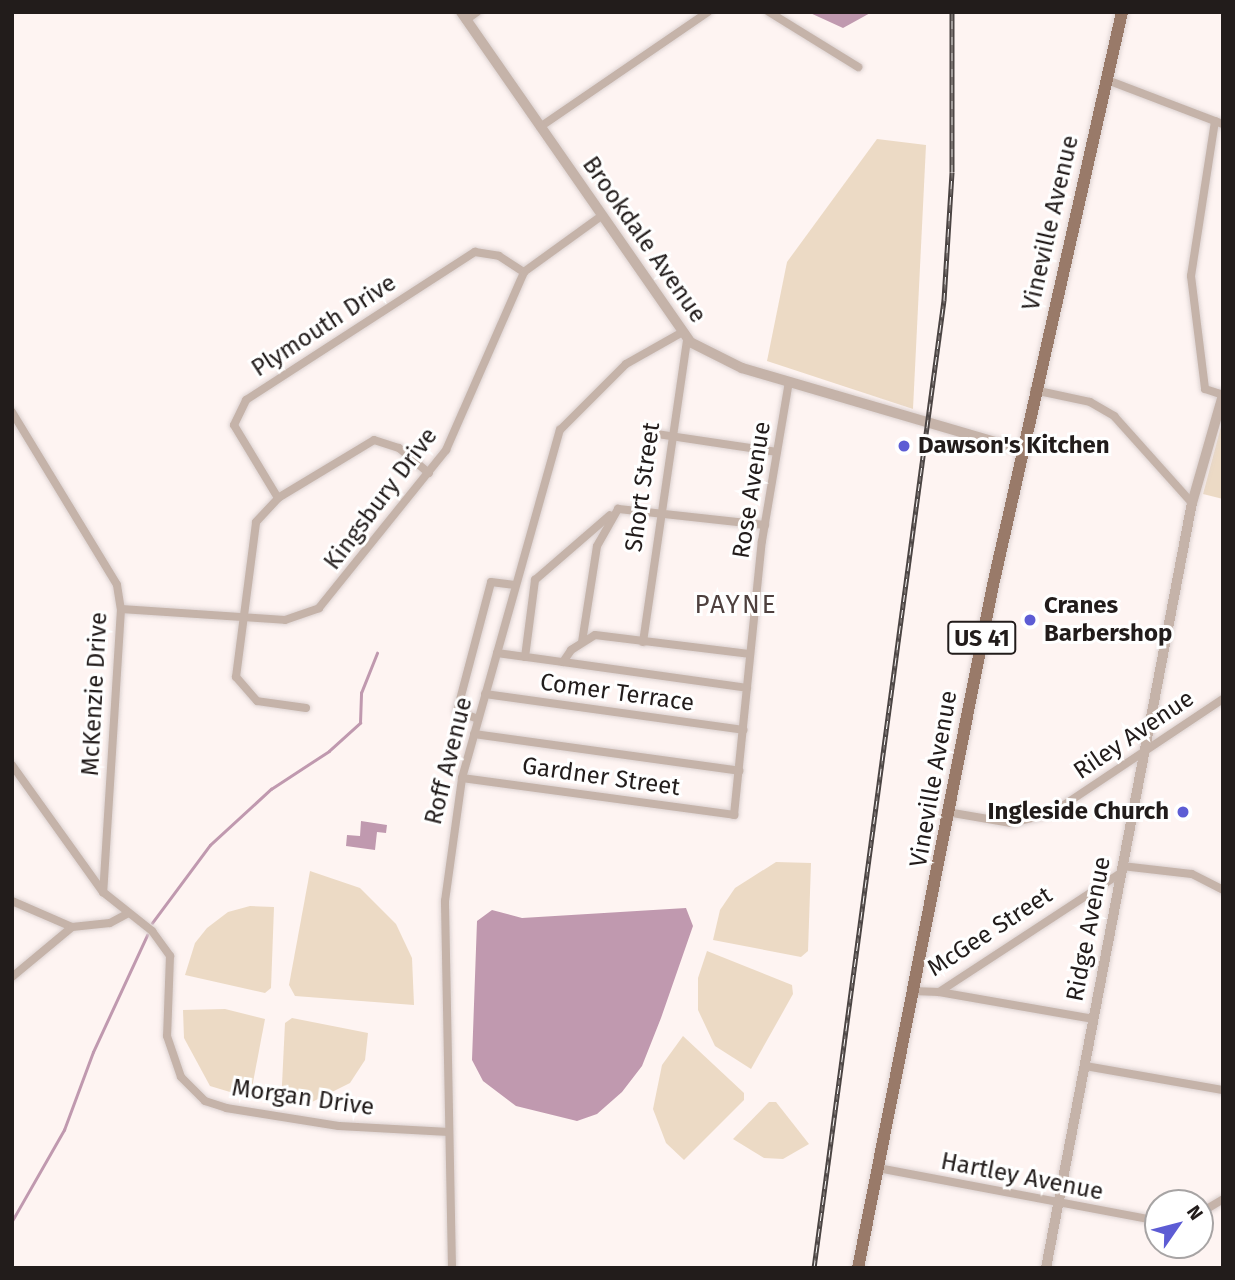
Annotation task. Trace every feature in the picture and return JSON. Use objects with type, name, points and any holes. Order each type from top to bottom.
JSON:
[{"type":"main road","name":"Vineville Avenue","points":[[858,1268],[947,812],[1034,390],[1122,12]]},
{"type":"street","points":[[463,16],[477,12]]},
{"type":"street","points":[[540,127],[708,12]]},
{"type":"street","points":[[769,12],[858,67]]},
{"type":"street","name":"Brookdale Avenue","points":[[463,16],[684,336],[716,358],[1022,450]]},
{"type":"street","points":[[1107,80],[1219,122],[1191,276],[1205,389],[1223,395]]},
{"type":"street","points":[[524,272],[600,217]]},
{"type":"street","name":"Plymouth Drive","points":[[278,498],[234,425],[246,400],[475,252],[499,256],[524,272]]},
{"type":"street","name":"Kingsbury Drive","points":[[121,609],[285,620],[312,614],[429,473],[456,433],[524,272]]},
{"type":"street","name":"Short Street","points":[[643,642],[684,336]]},
{"type":"street","name":"Roff Avenue","points":[[452,1268],[444,901],[462,778],[560,430],[626,364],[684,336]]},
{"type":"street","name":"Rose Avenue","points":[[734,814],[744,730],[749,654],[765,525],[789,381]]},
{"type":"street","points":[[1034,390],[1090,402],[1114,416],[1192,503]]},
{"type":"street","name":"Ridge Avenue","points":[[1046,1268],[1192,503],[1223,395]]},
{"type":"street","name":"McKenzie Drive","points":[[12,412],[112,571],[121,609],[103,892]]},
{"type":"street","points":[[650,433],[669,438],[777,452]]},
{"type":"street","points":[[306,708],[263,704],[243,691],[235,667],[251,534],[278,498],[374,440],[399,448],[429,473]]},
{"type":"street","points":[[582,642],[597,546],[618,509]]},
{"type":"street","points":[[525,657],[535,580],[618,509],[660,511],[765,525]]},
{"type":"street","points":[[478,719],[457,711],[491,582],[515,584]]},
{"type":"street","points":[[563,662],[582,642],[595,635],[749,654]]},
{"type":"street","points":[[496,653],[747,688]]},
{"type":"street","name":"Comer Terrace","points":[[485,694],[744,730]]},
{"type":"street","name":"Riley Avenue","points":[[947,812],[997,822],[1030,820],[1052,813],[1147,746],[1223,699]]},
{"type":"street","points":[[474,734],[739,771]]},
{"type":"street","points":[[12,765],[103,892],[127,914],[110,923],[72,927],[12,901]]},
{"type":"street","name":"Gardner Street","points":[[462,778],[734,814]]},
{"type":"street","points":[[1122,870],[1192,874],[1223,890]]},
{"type":"street","name":"McGee Street","points":[[913,991],[939,992],[1122,870]]},
{"type":"street","name":"Morgan Drive","points":[[127,914],[152,931],[170,956],[169,1049],[181,1077],[205,1101],[339,1126],[449,1132]]},
{"type":"street","points":[[12,977],[72,927]]},
{"type":"street","points":[[939,992],[1094,1018]]},
{"type":"street","points":[[1085,1066],[1223,1090]]},
{"type":"street","name":"Hartley Avenue","points":[[878,1168],[1058,1205],[1144,1219]]},
{"type":"shaded area","points":[[808,12],[872,12],[843,28]]},
{"type":"shaded area","points":[[877,139],[926,145],[913,409],[767,361],[787,262]]},
{"type":"shaded area","points":[[1223,419],[1223,499],[1203,494]]},
{"type":"shaded area","points":[[361,821],[387,825],[386,833],[377,832],[375,850],[346,846],[347,835],[360,836]]},
{"type":"shaded area","points":[[776,862],[811,863],[808,951],[801,957],[713,940],[720,910],[735,888]]},
{"type":"shaded area","points":[[310,871],[360,888],[396,924],[412,958],[414,1005],[295,996],[289,985]]},
{"type":"shaded area","points":[[250,906],[274,907],[271,988],[265,993],[185,975],[195,943],[207,928],[228,912]]},
{"type":"shaded area","points":[[686,908],[693,926],[642,1066],[622,1092],[597,1114],[577,1121],[516,1106],[483,1081],[472,1060],[477,921],[492,910],[522,918]]},
{"type":"shaded area","points":[[707,951],[792,985],[793,994],[751,1069],[715,1046],[698,1010],[698,978]]},
{"type":"shaded area","points":[[225,1009],[265,1019],[250,1098],[210,1086],[184,1038],[183,1010]]},
{"type":"shaded area","points":[[292,1018],[368,1033],[365,1060],[350,1083],[308,1104],[281,1105],[285,1023]]},
{"type":"shaded area","points":[[683,1036],[744,1093],[744,1100],[684,1160],[666,1143],[653,1109],[662,1065]]},
{"type":"shaded area","points":[[769,1102],[776,1102],[809,1144],[783,1159],[764,1158],[733,1139]]},
{"type":"waterway","points":[[152,923],[210,845],[271,789],[329,751],[360,723],[361,693],[377,653]]},
{"type":"waterway","points":[[12,1221],[64,1130],[93,1052],[147,935]]},
{"type":"railway","points":[[814,1268],[944,300],[952,172],[952,12]]},
{"type":"place","name":"Dawson's Kitchen","points":[[904,446]]},
{"type":"place","name":"Cranes Barbershop","points":[[1030,620]]},
{"type":"place","name":"Ingleside Church","points":[[1183,812]]},
{"type":"district","name":"PAYNE","points":[[736,605]]}]
